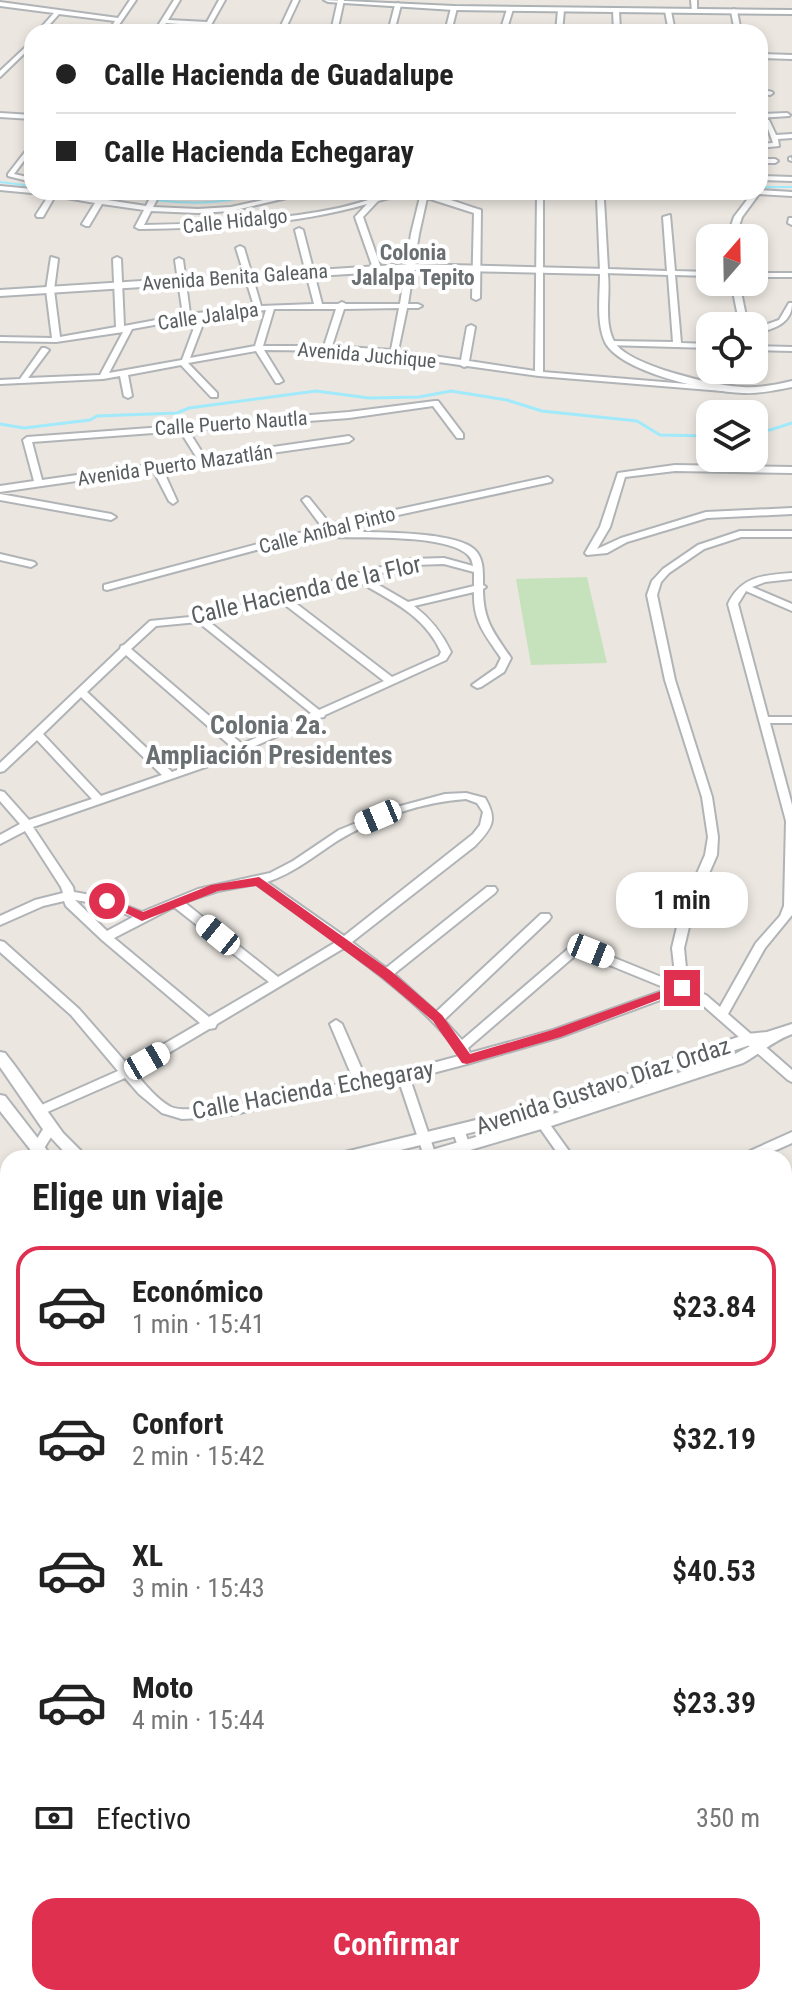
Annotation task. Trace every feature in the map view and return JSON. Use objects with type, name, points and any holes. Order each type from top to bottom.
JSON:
[{"type":"main road","points":[[328,0],[454,8],[792,12]]},
{"type":"street","points":[[116,24],[133,0]]},
{"type":"street","points":[[161,24],[177,0]]},
{"type":"street","points":[[163,21],[208,24],[222,0]]},
{"type":"street","points":[[285,24],[296,0]]},
{"type":"street","points":[[336,24],[342,0]]},
{"type":"street","points":[[694,0],[695,11]]},
{"type":"street","points":[[0,4],[118,20]]},
{"type":"street","points":[[393,24],[398,5]]},
{"type":"street","points":[[450,24],[454,8]]},
{"type":"street","points":[[505,24],[510,9]]},
{"type":"street","points":[[560,24],[561,10]]},
{"type":"street","points":[[616,10],[617,24]]},
{"type":"street","points":[[668,11],[670,24]]},
{"type":"street","points":[[734,11],[736,24]]},
{"type":"street","points":[[47,24],[56,14]]},
{"type":"street","points":[[0,75],[24,51]]},
{"type":"street","points":[[768,56],[792,57]]},
{"type":"street","points":[[768,118],[787,115],[780,105]]},
{"type":"street","points":[[0,115],[24,116]]},
{"type":"street","points":[[768,125],[777,145],[768,147]]},
{"type":"street","points":[[768,133],[792,136]]},
{"type":"street","points":[[24,157],[11,177],[24,179]]},
{"type":"street","points":[[768,161],[775,161]]},
{"type":"street","points":[[768,178],[792,179]]},
{"type":"street","points":[[0,200],[3,188],[24,190]]},
{"type":"street","points":[[768,193],[792,194]]},
{"type":"street","points":[[40,215],[49,200]]},
{"type":"street","points":[[84,200],[99,203],[152,201],[219,210],[266,205],[282,200]]},
{"type":"street","name":"Calle Hidalgo","points":[[152,201],[139,227],[154,229],[281,218],[339,210],[368,200]]},
{"type":"street","points":[[375,200],[359,217],[377,268]]},
{"type":"street","points":[[394,353],[407,305],[415,227],[423,200]]},
{"type":"street","name":"Calle Hidalgo","points":[[442,200],[478,212],[477,268]]},
{"type":"street","points":[[539,374],[541,200]]},
{"type":"street","points":[[600,200],[610,343],[622,355],[653,368],[735,390],[764,390],[792,384]]},
{"type":"street","points":[[736,224],[751,200]]},
{"type":"street","points":[[86,224],[99,203]]},
{"type":"street","points":[[667,217],[677,345]]},
{"type":"street","points":[[299,230],[318,304]]},
{"type":"street","points":[[240,248],[258,308]]},
{"type":"street","points":[[54,259],[50,290],[56,340]]},
{"type":"street","points":[[103,377],[124,330],[115,285],[117,259]]},
{"type":"street","points":[[179,260],[187,317]]},
{"type":"street","name":"Avenida Benita Galeana","points":[[0,293],[411,267],[696,274]]},
{"type":"street","points":[[476,298],[477,268]]},
{"type":"street","points":[[768,275],[792,275]]},
{"type":"street","name":"Calle Jalalpa","points":[[0,339],[56,340],[203,314],[258,308],[318,304],[418,306]]},
{"type":"street","points":[[327,348],[342,304]]},
{"type":"street","points":[[768,327],[782,322],[792,305]]},
{"type":"street","points":[[271,307],[258,348],[279,381]]},
{"type":"street","points":[[203,314],[184,364],[214,395]]},
{"type":"street","points":[[464,365],[471,327]]},
{"type":"street","points":[[610,343],[696,346]]},
{"type":"street","name":"Avenida Juchique","points":[[0,382],[103,377],[258,348],[327,348],[394,353],[539,374],[735,390]]},
{"type":"street","points":[[768,348],[792,349]]},
{"type":"street","points":[[22,381],[45,350]]},
{"type":"street","points":[[124,374],[128,396]]},
{"type":"street","name":"Calle Puerto Nautla","points":[[39,484],[27,440],[349,415],[435,403],[460,436]]},
{"type":"street","points":[[181,426],[204,462]]},
{"type":"street","name":"Avenida Puerto Mazatlán","points":[[0,489],[349,439]]},
{"type":"street","points":[[157,468],[173,501]]},
{"type":"street","points":[[792,470],[656,468],[631,471],[621,475],[616,483],[605,527],[590,549],[593,553],[604,551],[624,540],[686,521],[732,514],[792,511]]},
{"type":"street","name":"Calle Aníbal Pinto","points":[[107,587],[328,528],[548,480]]},
{"type":"street","points":[[0,497],[111,517]]},
{"type":"street","points":[[306,500],[328,528]]},
{"type":"street","points":[[732,514],[740,534]]},
{"type":"street","points":[[313,533],[417,537],[444,541],[473,552],[481,587],[479,610],[506,658],[500,670],[477,685]]},
{"type":"street","points":[[682,988],[678,948],[687,910],[711,855],[713,837],[707,797],[670,680],[652,595],[657,581],[701,547],[740,534],[792,534]]},
{"type":"street","points":[[0,557],[31,564]]},
{"type":"street","name":"Calle Hacienda de la Flor","points":[[0,769],[153,623],[200,619],[355,575],[433,560],[478,570]]},
{"type":"street","points":[[0,840],[27,825],[171,777],[241,749],[390,680],[436,663],[446,652],[428,619],[355,575]]},
{"type":"street","points":[[722,1015],[760,946],[785,918],[790,906],[791,821],[733,604],[744,587],[769,578],[792,576]]},
{"type":"street","points":[[404,606],[481,587]]},
{"type":"street","points":[[744,587],[792,608]]},
{"type":"street","points":[[281,597],[390,680]]},
{"type":"street","points":[[200,619],[320,715]]},
{"type":"street","points":[[124,648],[241,749]]},
{"type":"street","points":[[80,691],[171,777]]},
{"type":"street","points":[[763,720],[792,720]]},
{"type":"street","points":[[36,733],[100,801]]},
{"type":"street","points":[[0,794],[27,825],[68,894],[70,903],[211,1025]]},
{"type":"street","points":[[41,1110],[125,1073],[211,1025],[343,943],[471,843],[486,824],[488,814],[482,801],[471,796],[444,797],[378,817],[345,831],[284,871],[259,881],[216,887],[142,917],[106,937]]},
{"type":"street","points":[[259,881],[387,974],[438,1018],[464,1053],[573,951],[581,949],[682,988],[761,1041],[792,1077]]},
{"type":"street","points":[[387,974],[491,890]]},
{"type":"street","points":[[0,921],[68,894],[90,895],[142,917]]},
{"type":"street","points":[[177,903],[278,983]]},
{"type":"street","points":[[438,1018],[545,917]]},
{"type":"street","name":"Calle Hacienda Echegaray","points":[[0,945],[75,1012],[125,1073],[166,1110],[182,1114],[219,1112],[403,1076],[464,1053],[556,1034],[682,988]]},
{"type":"street","points":[[336,1024],[362,1084]]},
{"type":"street","name":"Avenida Gustavo Díaz Ordaz","points":[[382,1150],[539,1117],[738,1059],[761,1041],[792,1029]]},
{"type":"street","points":[[0,1057],[41,1110],[50,1129],[72,1150]]},
{"type":"street","points":[[403,1076],[425,1150]]},
{"type":"street","points":[[0,1100],[34,1150]]},
{"type":"street","points":[[539,1117],[562,1150]]},
{"type":"street","name":"Avenida Gustavo Díaz Ordaz","points":[[471,1150],[539,1117]]},
{"type":"street","points":[[40,1150],[50,1129]]},
{"type":"street","points":[[459,1132],[464,1150]]},
{"type":"street","points":[[764,1150],[792,1137]]},
{"type":"green space","points":[[587,577],[607,663],[531,665],[516,579]]},
{"type":"waterway","points":[[0,182],[24,185]]},
{"type":"waterway","points":[[768,187],[792,187]]},
{"type":"waterway","points":[[156,200],[199,203],[228,200]]},
{"type":"waterway","points":[[0,424],[24,428],[90,420],[97,416],[177,413],[189,408],[316,391],[369,398],[419,397],[451,391],[507,400],[542,411],[637,421],[660,435],[696,436]]},
{"type":"waterway","points":[[768,430],[792,423]]},
{"type":"district","name":"Colonia Jalalpa Tepito","points":[[413,264]]},
{"type":"district","name":"Colonia 2a. Ampliación Presidentes","points":[[269,740]]},
{"type":"route","points":[[107,901],[142,917],[216,887],[259,881],[387,974],[438,1018],[461,1047],[467,1060],[556,1034],[682,988]]}]
